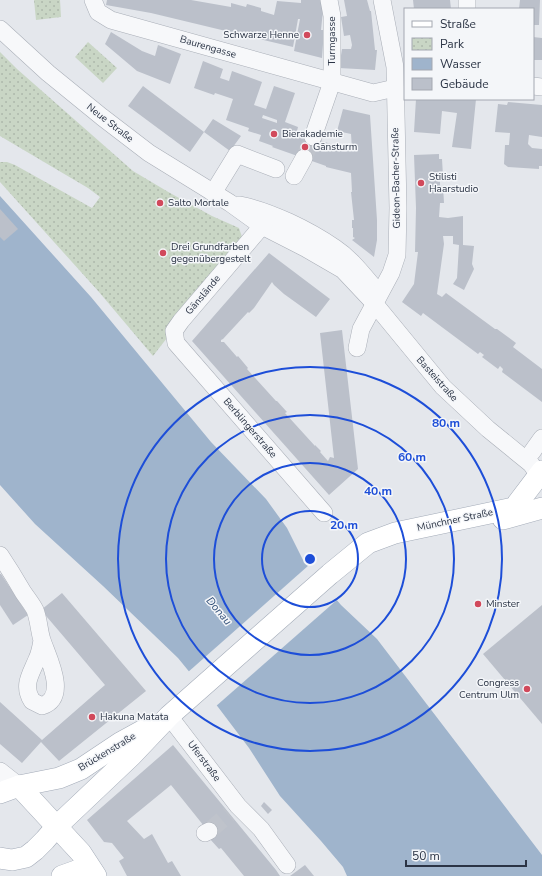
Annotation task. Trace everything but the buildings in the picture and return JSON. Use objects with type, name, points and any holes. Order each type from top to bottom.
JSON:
[{"type":"main road","name":"Münchner Straße","points":[[349,558],[368,543],[395,533],[514,508],[539,467]]},
{"type":"main road","name":"Münchner Straße","points":[[349,558],[398,540],[490,523],[542,508]]},
{"type":"main road","name":"Brückenstraße","points":[[0,859],[12,860],[26,857],[35,850],[57,826],[132,755],[174,711],[349,558]]},
{"type":"main road","name":"Brückenstraße","points":[[0,793],[19,786],[59,778],[81,769],[120,743],[174,711]]},
{"type":"main road","points":[[19,786],[81,853],[95,874]]},
{"type":"main road","points":[[0,859],[12,876]]},
{"type":"main road","points":[[62,876],[76,871],[95,874]]},
{"type":"street","name":"Baurengasse","points":[[93,0],[98,12],[111,20],[373,93],[395,88]]},
{"type":"street","name":"Turmgasse","points":[[313,137],[332,82],[332,16],[329,0]]},
{"type":"street","name":"Gideon-Bacher-Straße","points":[[357,348],[361,329],[391,273],[397,255],[398,208],[395,88],[400,68],[382,0]]},
{"type":"street","name":"Neue Straße","points":[[0,29],[48,73],[149,153],[230,203],[248,207],[305,248],[342,270],[377,298]]},
{"type":"street","points":[[214,193],[237,154],[276,169]]},
{"type":"street","points":[[294,176],[304,158]]},
{"type":"street","name":"Gänslände","points":[[176,343],[174,331],[181,321],[266,220]]},
{"type":"street","name":"Basteistraße","points":[[377,298],[443,387],[488,429],[531,464],[539,467]]},
{"type":"street","name":"Basteistraße","points":[[377,298],[449,381],[539,467]]},
{"type":"street","name":"Berblingerstraße","points":[[176,343],[324,513]]},
{"type":"street","points":[[539,467],[542,438]]},
{"type":"street","points":[[0,555],[35,610],[42,640]]},
{"type":"street","name":"Uferstraße","points":[[174,711],[234,810],[261,829],[287,865]]},
{"type":"street","points":[[0,771],[19,786]]},
{"type":"green space","points":[[34,0],[60,0],[61,17],[36,20]]},
{"type":"green space","points":[[88,42],[117,68],[103,83],[75,57]]},
{"type":"green space","points":[[0,52],[17,69],[133,171],[212,216],[239,228],[243,240],[153,356],[99,292],[0,182],[0,162],[7,162],[92,208],[100,197],[88,188],[0,136]]},
{"type":"water","name":"Donau","points":[[0,196],[91,297],[211,442],[266,499],[287,528],[303,560],[341,605],[377,639],[542,855],[542,876],[347,876],[343,867],[280,796],[249,748],[178,658],[103,586],[35,524],[0,485]]},
{"type":"pier","points":[[309,565],[338,599],[215,707],[187,673]]},
{"type":"tunnel","points":[[304,158],[313,137]]},
{"type":"tunnel","points":[[209,831],[229,814]]},
{"type":"place","name":"Schwarze Henne","points":[[307,35]]},
{"type":"place","name":"Bierakademie","points":[[274,134]]},
{"type":"place","name":"Gänsturm","points":[[305,147]]},
{"type":"place","name":"Stilisti Haarstudio","points":[[421,183]]},
{"type":"place","name":"Salto Mortale","points":[[160,203]]},
{"type":"place","name":"Drei Grundfarben gegenübergestelt","points":[[163,253]]},
{"type":"place","name":"Minster","points":[[478,604]]},
{"type":"place","name":"Congress Centrum Ulm","points":[[527,689]]},
{"type":"place","name":"Hakuna Matata","points":[[92,717]]}]
